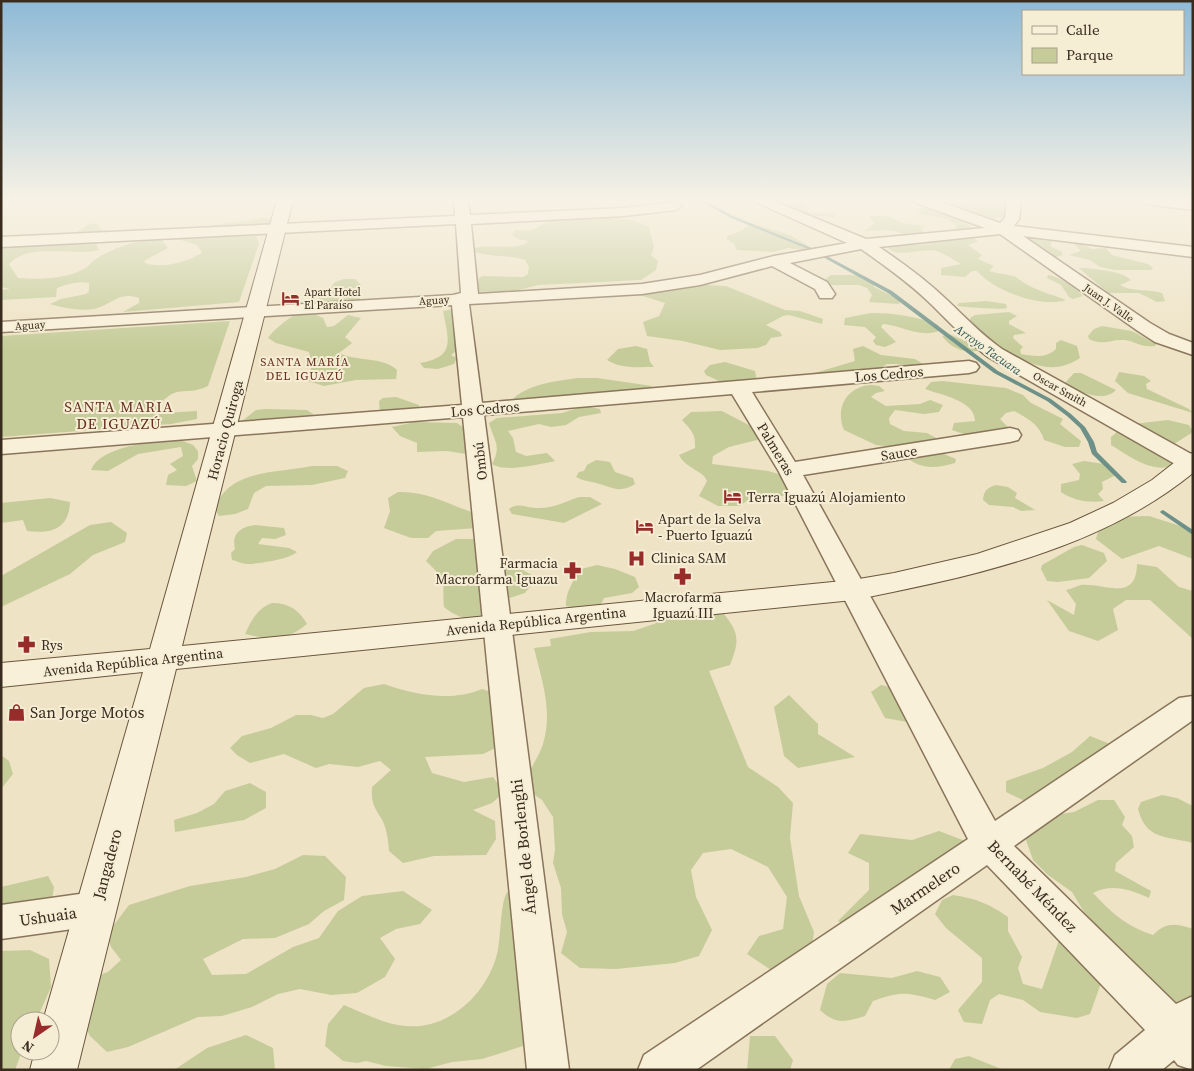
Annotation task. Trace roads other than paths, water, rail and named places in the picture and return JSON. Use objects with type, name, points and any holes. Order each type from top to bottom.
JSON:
[{"type":"main road","name":"Horacio Quiroga","points":[[162,659],[226,430],[254,311],[272,250]]},
{"type":"main road","name":"Avenida República Argentina","points":[[1,675],[853,590],[902,582],[1040,544],[1126,507],[1164,486],[1191,461]]},
{"type":"main road","name":"Jangadero","points":[[53,1070],[162,659]]},
{"type":"street","name":"Ombú","points":[[464,250],[465,298],[475,410],[498,624]]},
{"type":"street","name":"Aguay","points":[[1,327],[642,289],[700,280],[774,261],[832,250]]},
{"type":"street","name":"Oscar Smith","points":[[873,250],[899,268],[940,303],[971,335],[995,353],[1191,461]]},
{"type":"street","name":"Juan J. Valle","points":[[1034,250],[1144,327],[1162,338],[1193,349]]},
{"type":"street","points":[[1177,250],[1193,252]]},
{"type":"street","points":[[774,261],[821,286],[826,294]]},
{"type":"street","name":"Los Cedros","points":[[1,447],[475,410],[969,367]]},
{"type":"street","name":"Palmeras","points":[[739,388],[789,470],[853,590]]},
{"type":"street","name":"Sauce","points":[[789,470],[1010,436]]},
{"type":"street","name":"Bernabé Méndez","points":[[853,590],[989,844],[1186,1032]]},
{"type":"street","name":"Ángel de Borlenghi","points":[[498,624],[548,1070]]},
{"type":"street","name":"Marmelero","points":[[659,1070],[1190,706]]},
{"type":"street","name":"Ushuaia","points":[[1,922],[94,910]]},
{"type":"street","points":[[1130,1070],[1186,1032]]},
{"type":"waterway","name":"Arroyo Tacuara","points":[[822,255],[890,292],[996,372],[1049,400],[1069,415],[1082,427],[1091,442],[1094,453],[1124,482]]},
{"type":"waterway","name":"Arroyo Tacuara","points":[[1163,512],[1193,533]]},
{"type":"place","name":"Apart Hotel El Paraíso","points":[[290,298]]},
{"type":"place","name":"Terra Iguazú Alojamiento","points":[[733,497]]},
{"type":"place","name":"Apart de la Selva - Puerto Iguazú","points":[[644,527]]},
{"type":"place","name":"Clinica SAM","points":[[637,558]]},
{"type":"place","name":"Farmacia Macrofarma Iguazu","points":[[572,571]]},
{"type":"place","name":"Macrofarma Iguazú III","points":[[683,577]]},
{"type":"place","name":"Rys","points":[[27,645]]},
{"type":"place","name":"San Jorge Motos","points":[[16,712]]},
{"type":"district","name":"SANTA MARÍA DEL IGUAZÚ","points":[[305,369]]},
{"type":"district","name":"SANTA MARIA DE IGUAZÚ","points":[[119,416]]}]
